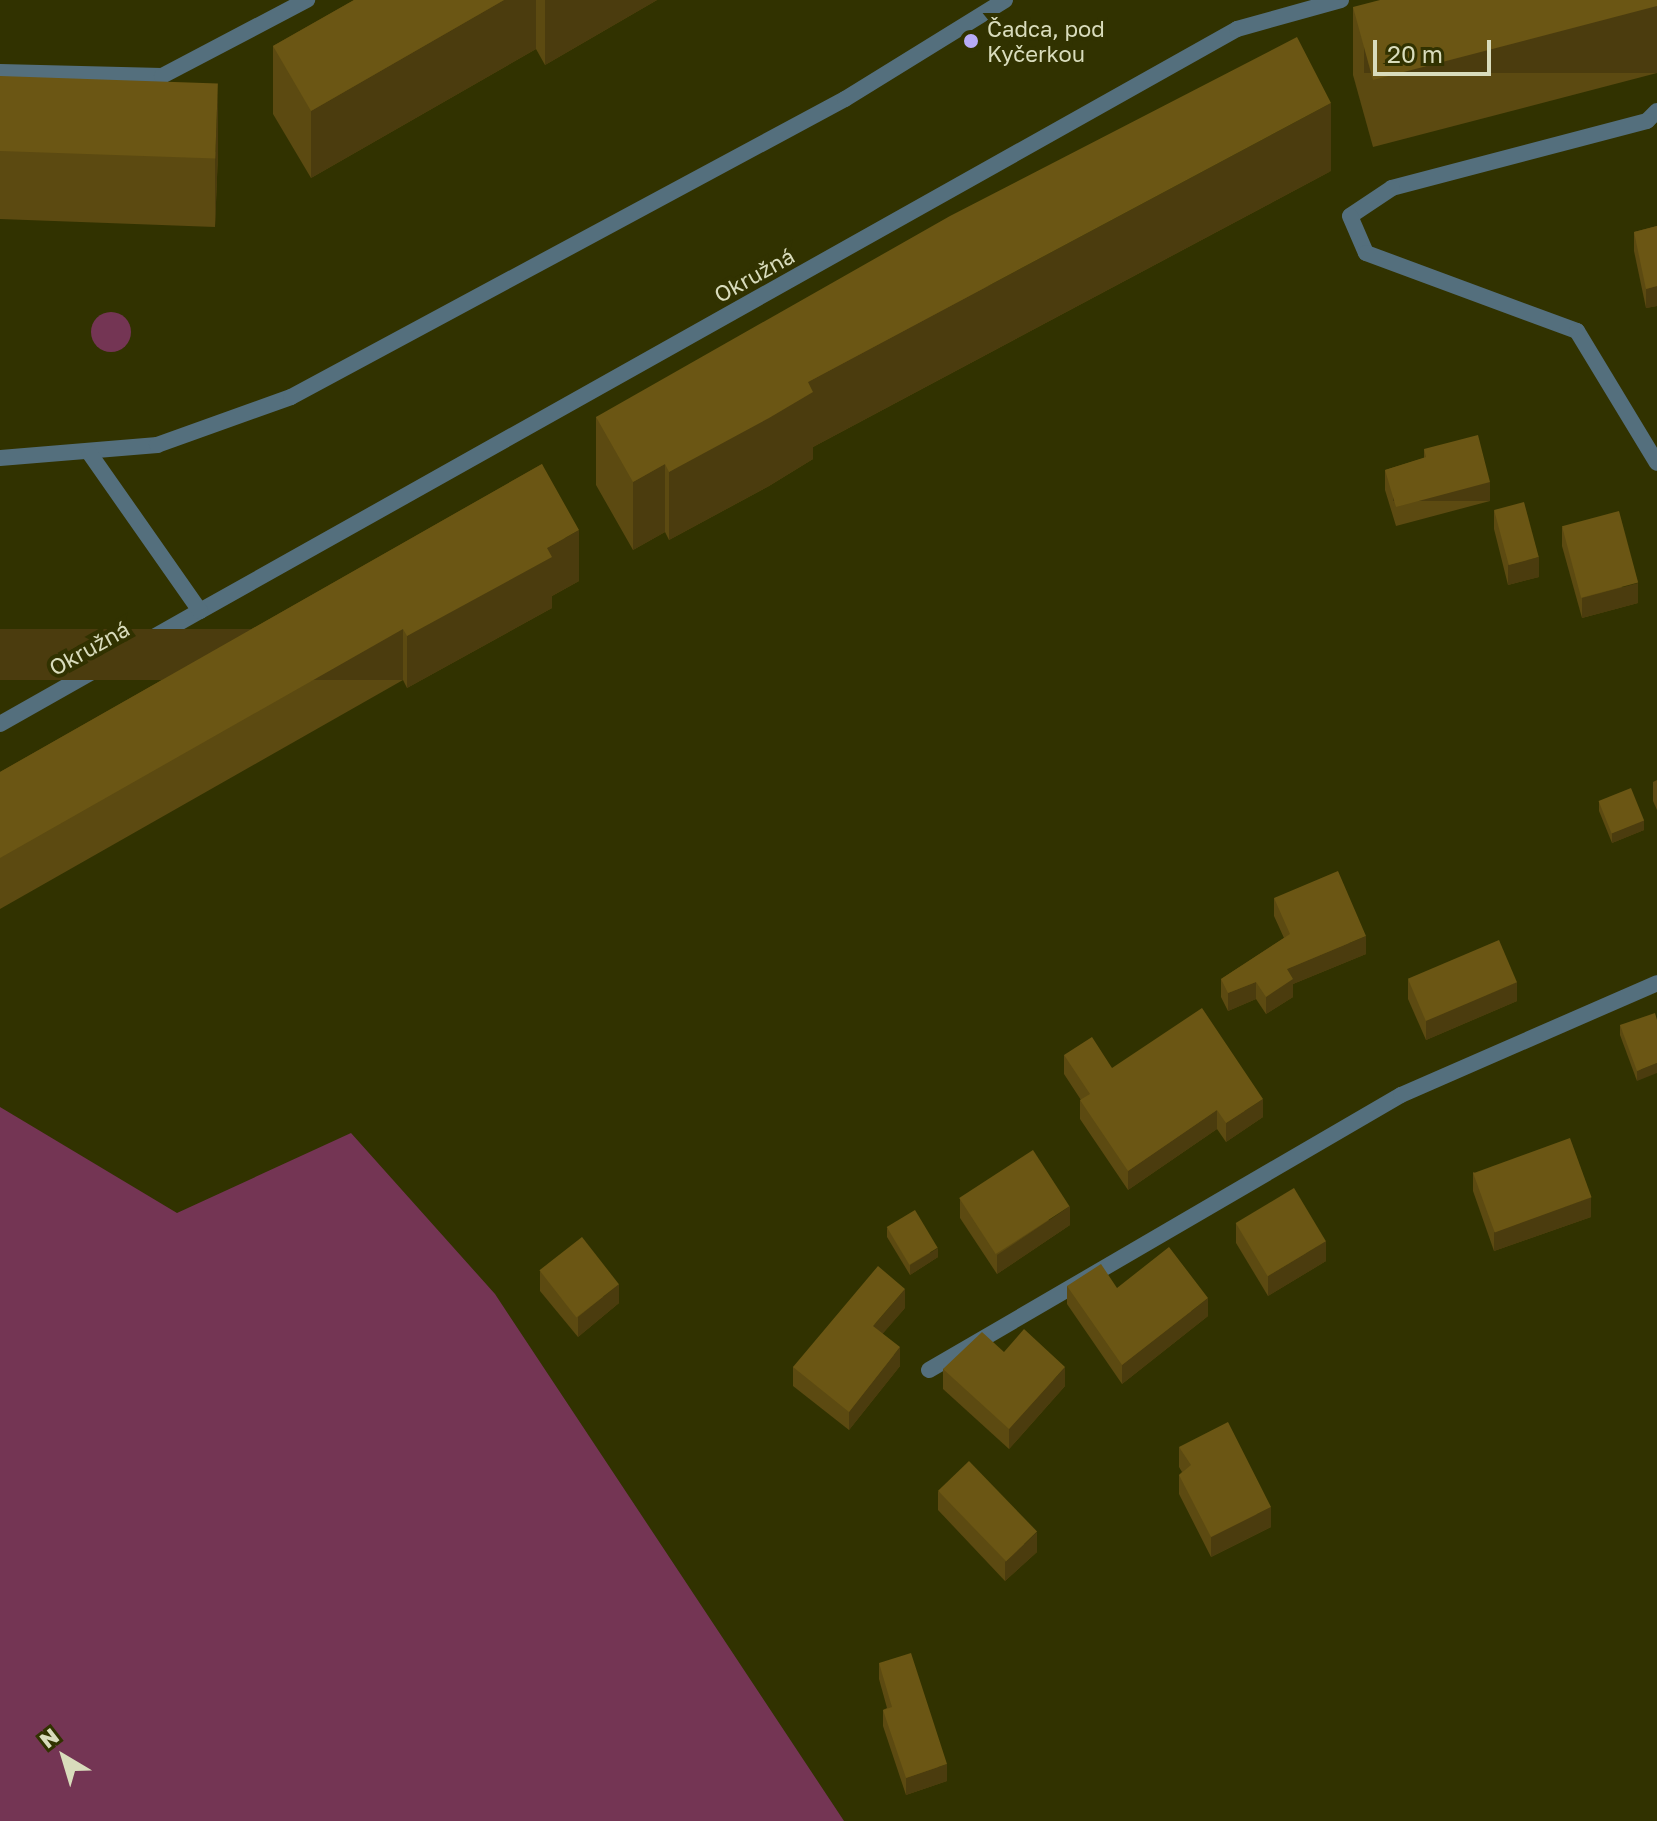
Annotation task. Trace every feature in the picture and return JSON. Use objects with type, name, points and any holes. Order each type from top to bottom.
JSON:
[{"type":"street","points":[[0,72],[162,76],[307,0]]},
{"type":"street","points":[[0,458],[90,454],[210,430],[305,390],[845,99],[1005,0]]},
{"type":"street","name":"Okružná","points":[[0,724],[1237,29],[1341,0]]},
{"type":"street","points":[[1657,111],[1647,121],[1392,188],[1350,216],[1366,253],[1577,331],[1657,463]]},
{"type":"street","points":[[90,454],[200,611]]},
{"type":"street","points":[[929,1370],[1401,1095],[1657,983]]},
{"type":"shaded area","points":[[111,312],[125,318],[131,332],[125,346],[111,352],[97,346],[91,332],[97,318]]},
{"type":"shaded area","points":[[0,1107],[177,1213],[351,1133],[495,1294],[844,1821],[0,1821]]},
{"type":"building","points":[[354,0],[504,0],[311,111],[273,46]]},
{"type":"building","points":[[1380,0],[1657,0],[1657,6],[1373,80],[1353,7]]},
{"type":"building","points":[[1297,37],[1331,103],[808,382],[813,392],[769,418],[669,472],[665,464],[633,482],[596,417],[950,216]]},
{"type":"building","points":[[0,76],[218,84],[215,159],[0,151]]},
{"type":"building","points":[[1657,226],[1657,286],[1646,289],[1634,232]]},
{"type":"building","points":[[1478,435],[1490,482],[1396,507],[1385,470],[1426,457],[1424,449]]},
{"type":"building","points":[[542,464],[579,530],[547,548],[552,557],[407,636],[403,629],[0,858],[0,772]]},
{"type":"building","points":[[1524,502],[1539,557],[1509,565],[1494,510]]},
{"type":"building","points":[[1619,511],[1638,582],[1581,598],[1562,526]]},
{"type":"building","points":[[1631,788],[1644,820],[1612,834],[1599,801]]},
{"type":"building","points":[[1338,871],[1366,936],[1287,969],[1293,979],[1266,997],[1256,982],[1228,993],[1221,979],[1290,934],[1274,898]]},
{"type":"building","points":[[1499,940],[1517,982],[1426,1021],[1408,979]]},
{"type":"building","points":[[1202,1008],[1263,1099],[1226,1123],[1217,1110],[1128,1171],[1080,1100],[1090,1094],[1064,1055],[1092,1037],[1112,1068]]},
{"type":"building","points":[[1655,1013],[1657,1063],[1637,1071],[1620,1025]]},
{"type":"building","points":[[1570,1138],[1592,1197],[1495,1232],[1473,1173]]},
{"type":"building","points":[[1033,1150],[1069,1206],[996,1254],[959,1198]]},
{"type":"building","points":[[1294,1188],[1326,1241],[1268,1276],[1236,1223]]},
{"type":"building","points":[[915,1210],[938,1248],[909,1265],[887,1227]]},
{"type":"building","points":[[582,1237],[619,1284],[576,1318],[539,1270]]},
{"type":"building","points":[[1169,1247],[1208,1298],[1122,1365],[1067,1286],[1101,1264],[1117,1288]]},
{"type":"building","points":[[878,1266],[905,1289],[873,1326],[900,1347],[849,1412],[793,1367]]},
{"type":"building","points":[[1024,1329],[1065,1367],[1009,1429],[943,1369],[982,1332],[1004,1352]]},
{"type":"building","points":[[1228,1422],[1271,1507],[1211,1537],[1179,1475],[1191,1465],[1179,1447]]},
{"type":"building","points":[[969,1461],[1037,1531],[1006,1561],[938,1491]]},
{"type":"building","points":[[911,1653],[947,1764],[906,1778],[883,1710],[892,1707],[879,1663]]},
{"type":"place","name":"Čadca, pod Kyčerkou","points":[[971,41]]}]
